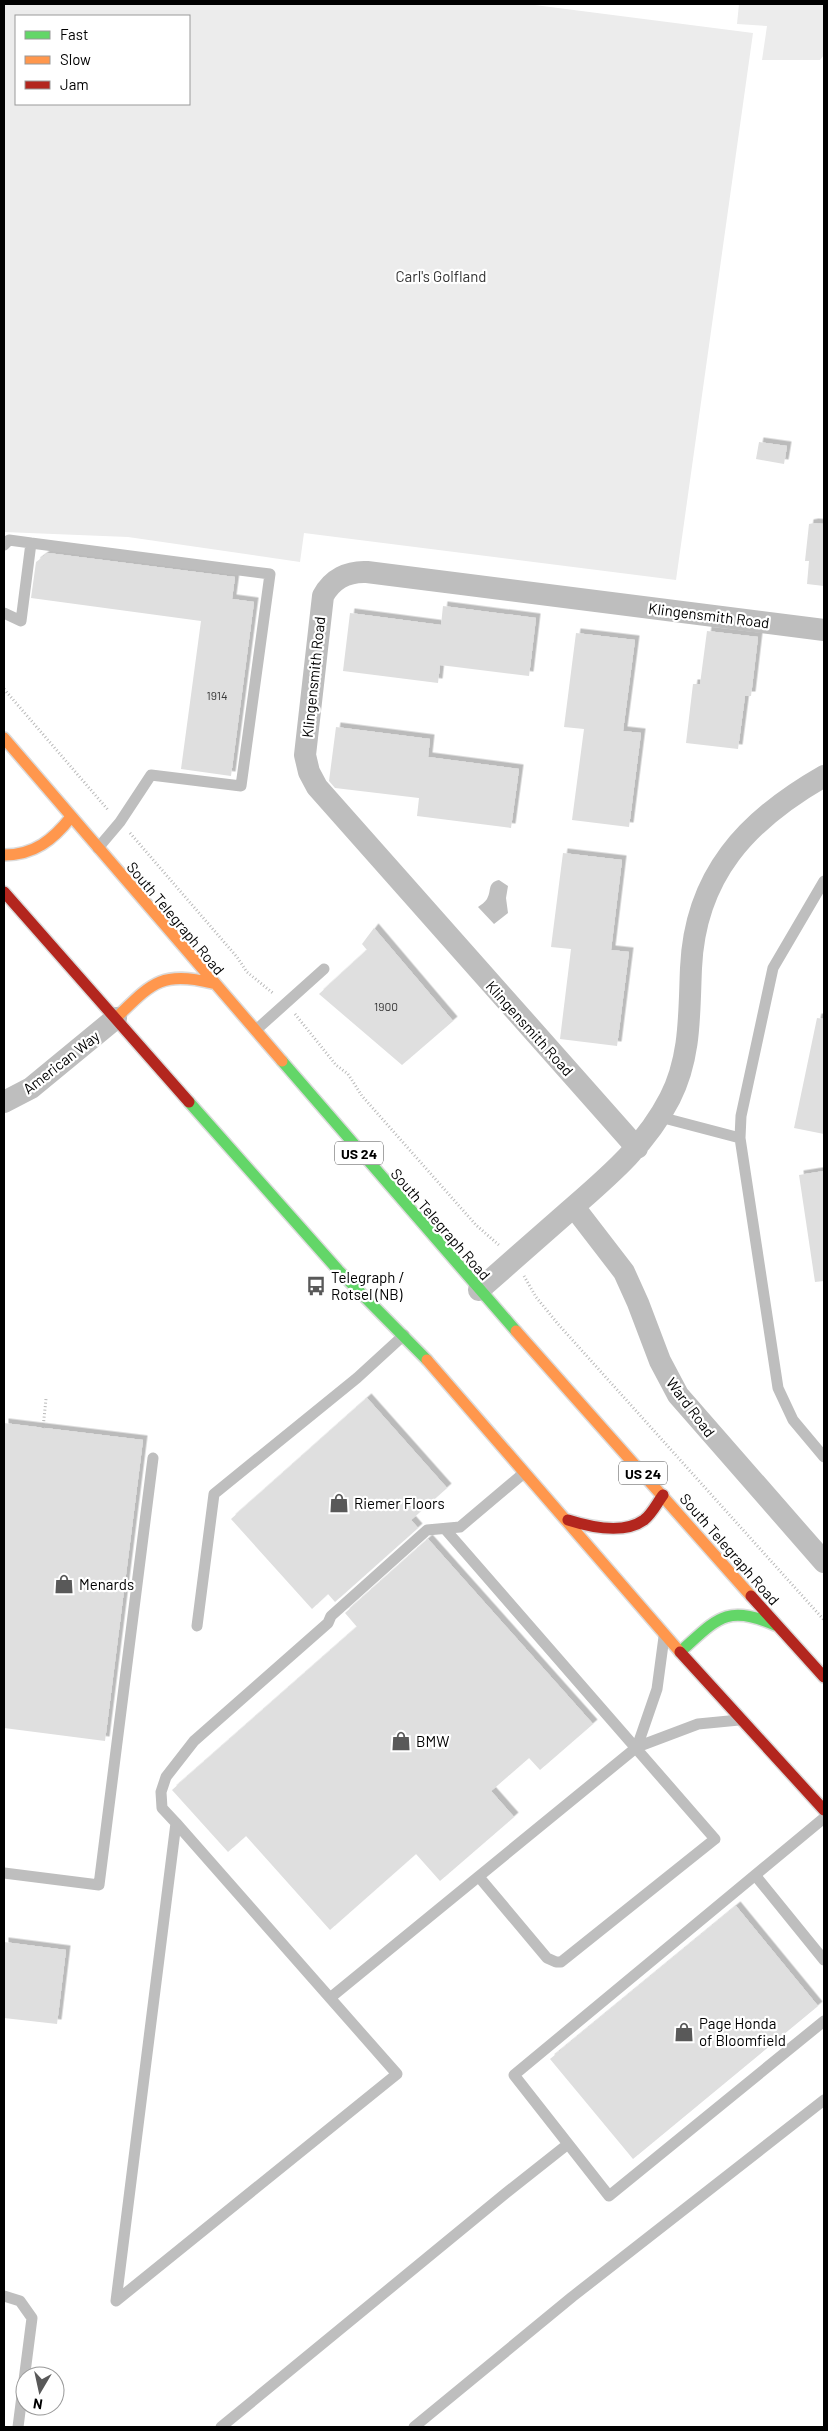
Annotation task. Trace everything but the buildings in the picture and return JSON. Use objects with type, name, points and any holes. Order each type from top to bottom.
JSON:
[{"type":"highway","name":"South Telegraph Road","points":[[4,738],[212,983],[478,1290],[824,1677]]},
{"type":"highway","points":[[4,855],[25,854],[43,847],[58,835],[72,817]]},
{"type":"highway","points":[[4,892],[338,1270],[404,1335],[568,1520],[680,1652],[824,1810]]},
{"type":"highway","points":[[116,1018],[160,980],[174,976],[212,983]]},
{"type":"highway","points":[[568,1520],[606,1529],[625,1526],[644,1520],[663,1495]]},
{"type":"highway","points":[[680,1652],[716,1620],[730,1615],[745,1613],[777,1626]]},
{"type":"street","name":"Klingensmith Road","points":[[637,1148],[317,787],[311,777],[304,755],[323,596],[330,586],[342,577],[367,572],[824,630]]},
{"type":"street","points":[[478,1290],[574,1207],[637,1148],[660,1117],[676,1086],[683,1064],[688,1034],[691,968],[695,933],[700,914],[714,880],[733,849],[754,824],[782,802],[824,776]]},
{"type":"street","name":"American Way","points":[[4,1102],[31,1088],[116,1018]]},
{"type":"street","name":"Ward Road","points":[[574,1207],[624,1272],[660,1361],[678,1394],[824,1562]]},
{"type":"lane","points":[[4,545],[9,540],[270,574],[240,786],[151,775],[120,822],[98,848]]},
{"type":"lane","points":[[4,613],[21,621],[31,543]]},
{"type":"lane","points":[[824,881],[782,951],[770,977],[741,1116],[740,1138],[778,1388],[793,1420],[824,1457]]},
{"type":"lane","points":[[254,1031],[324,969]]},
{"type":"lane","points":[[660,1117],[740,1138]]},
{"type":"lane","points":[[197,1626],[214,1494],[357,1378],[404,1335]]},
{"type":"lane","points":[[4,1873],[99,1885],[152,1458]]},
{"type":"lane","points":[[176,1822],[116,2301],[397,2074],[176,1822],[162,1808],[161,1792],[166,1778],[194,1741],[328,1623],[331,1616],[427,1530],[460,1527],[526,1472]]},
{"type":"lane","points":[[444,1529],[637,1747],[715,1839],[561,1962],[547,1958],[479,1877]]},
{"type":"lane","points":[[637,1747],[657,1689],[664,1633]]},
{"type":"lane","points":[[330,1998],[637,1747],[698,1724],[743,1720]]},
{"type":"lane","points":[[824,1818],[514,2075],[609,2196],[824,2021]]},
{"type":"lane","points":[[755,1874],[824,1960]]},
{"type":"lane","points":[[414,2427],[564,2304],[824,2100]]},
{"type":"lane","points":[[221,2427],[506,2192],[568,2144]]},
{"type":"lane","points":[[4,2296],[20,2301],[32,2318],[18,2427]]},
{"type":"path","points":[[4,690],[106,809]]},
{"type":"path","points":[[134,838],[237,957],[247,972],[271,992]]},
{"type":"path","points":[[295,1014],[336,1065],[348,1074],[362,1096],[476,1226],[498,1244]]},
{"type":"path","points":[[529,1282],[536,1297],[558,1324],[824,1620]]},
{"type":"path","points":[[43,1428],[46,1399]]},
{"type":"green space","name":"Carl's Golfland","points":[[4,4],[527,4],[753,33],[676,580],[304,533],[300,562],[128,537],[4,532]]},
{"type":"green space","points":[[739,4],[824,4],[824,55],[820,60],[762,60],[767,26],[737,24]]},
{"type":"shaded area","points":[[499,880],[508,886],[506,898],[508,913],[494,924],[478,907],[487,899],[493,883]]},
{"type":"traffic: fast","points":[[282,1061],[516,1331]]},
{"type":"traffic: fast","points":[[189,1102],[338,1270],[427,1360]]},
{"type":"traffic: fast","points":[[680,1652],[713,1624],[733,1615],[745,1615],[775,1625]]},
{"type":"traffic: slow","points":[[4,738],[282,1061]]},
{"type":"traffic: slow","points":[[4,855],[25,852],[42,845],[57,833],[71,817]]},
{"type":"traffic: slow","points":[[116,1018],[148,989],[168,979],[195,979],[212,983]]},
{"type":"traffic: slow","points":[[516,1331],[751,1596]]},
{"type":"traffic: slow","points":[[427,1360],[680,1652]]},
{"type":"traffic: jam","points":[[4,892],[189,1102]]},
{"type":"traffic: jam","points":[[568,1520],[606,1528],[636,1525],[647,1518],[663,1495]]},
{"type":"traffic: jam","points":[[751,1596],[824,1677]]},
{"type":"traffic: jam","points":[[680,1652],[824,1810]]},
{"type":"place","name":"Telegraph / Rotsel (NB)","points":[[316,1286]]},
{"type":"place","name":"Riemer Floors","points":[[339,1503]]},
{"type":"place","name":"Menards","points":[[64,1584]]},
{"type":"place","name":"BMW","points":[[401,1741]]},
{"type":"place","name":"Page Honda of Bloomfield","points":[[684,2032]]}]
